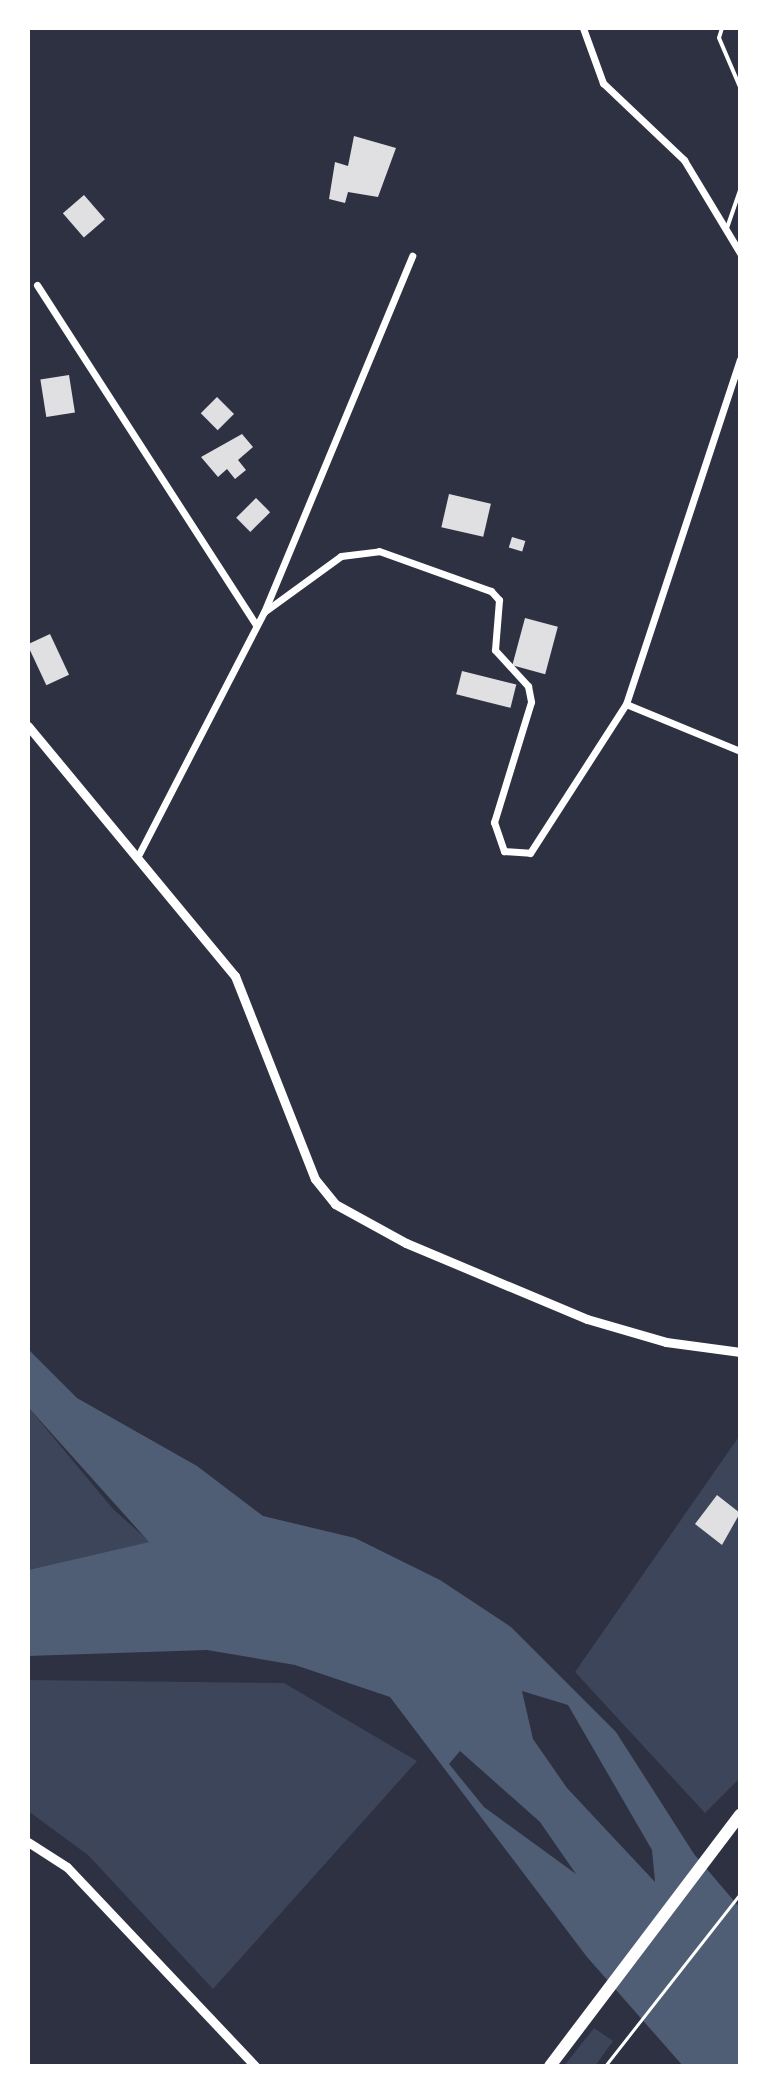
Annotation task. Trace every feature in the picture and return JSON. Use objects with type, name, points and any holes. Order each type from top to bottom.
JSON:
[{"type":"main road","points":[[550,2066],[740,1815]]},
{"type":"street","points":[[583,28],[603,83],[658,129],[727,228],[740,253]]},
{"type":"street","points":[[139,854],[264,612],[412,256]]},
{"type":"street","points":[[37,285],[256,625]]},
{"type":"street","points":[[264,612],[341,556],[379,551],[491,591],[499,600],[495,650],[528,686],[531,702],[494,822],[504,851],[515,857],[543,843],[626,704],[740,359]]},
{"type":"street","points":[[626,704],[740,751]]},
{"type":"street","points":[[28,726],[139,854],[235,976],[315,1179],[335,1204],[393,1237],[587,1319],[666,1342],[740,1352]]},
{"type":"street","points":[[28,1842],[67,1867],[255,2066]]},
{"type":"lane","points":[[722,28],[719,38],[740,87]]},
{"type":"lane","points":[[727,228],[740,191]]},
{"type":"path","points":[[605,2066],[740,1894]]},
{"type":"shaded area","points":[[28,1349],[77,1398],[197,1466],[263,1516],[355,1538],[440,1580],[511,1627],[616,1732],[694,1854],[740,1908],[740,2066],[683,2066],[587,1957],[390,1697],[295,1665],[207,1650],[28,1656],[28,1570],[149,1542],[28,1407]],"holes":[[[522,1691],[568,1705],[652,1850],[655,1882],[567,1788],[533,1739]],[[460,1751],[540,1822],[576,1874],[484,1807],[449,1764]]]},
{"type":"shaded area","points":[[28,1407],[113,1509],[150,1542],[28,1570]]},
{"type":"shaded area","points":[[740,1435],[740,1778],[705,1813],[575,1672]]},
{"type":"shaded area","points":[[28,1680],[284,1683],[417,1761],[213,1989],[88,1855],[28,1811]]},
{"type":"shaded area","points":[[594,2028],[613,2041],[595,2066],[564,2066]]},
{"type":"building","points":[[354,136],[396,148],[378,197],[348,192],[345,203],[329,199],[335,162],[348,166]]},
{"type":"building","points":[[84,195],[105,219],[84,238],[63,213]]},
{"type":"building","points":[[69,375],[75,413],[46,417],[40,380]]},
{"type":"building","points":[[217,397],[234,414],[218,430],[201,413]]},
{"type":"building","points":[[242,434],[253,447],[238,460],[246,470],[235,479],[227,469],[218,477],[201,457]]},
{"type":"building","points":[[449,494],[491,504],[483,537],[441,527]]},
{"type":"building","points":[[256,498],[270,512],[250,532],[236,518]]},
{"type":"building","points":[[512,537],[525,541],[522,552],[509,548]]},
{"type":"building","points":[[525,618],[558,627],[545,674],[512,665]]},
{"type":"building","points":[[50,634],[69,675],[46,685],[28,644]]},
{"type":"building","points":[[462,671],[516,685],[511,708],[456,694]]},
{"type":"building","points":[[717,1495],[740,1513],[722,1545],[695,1524]]}]
